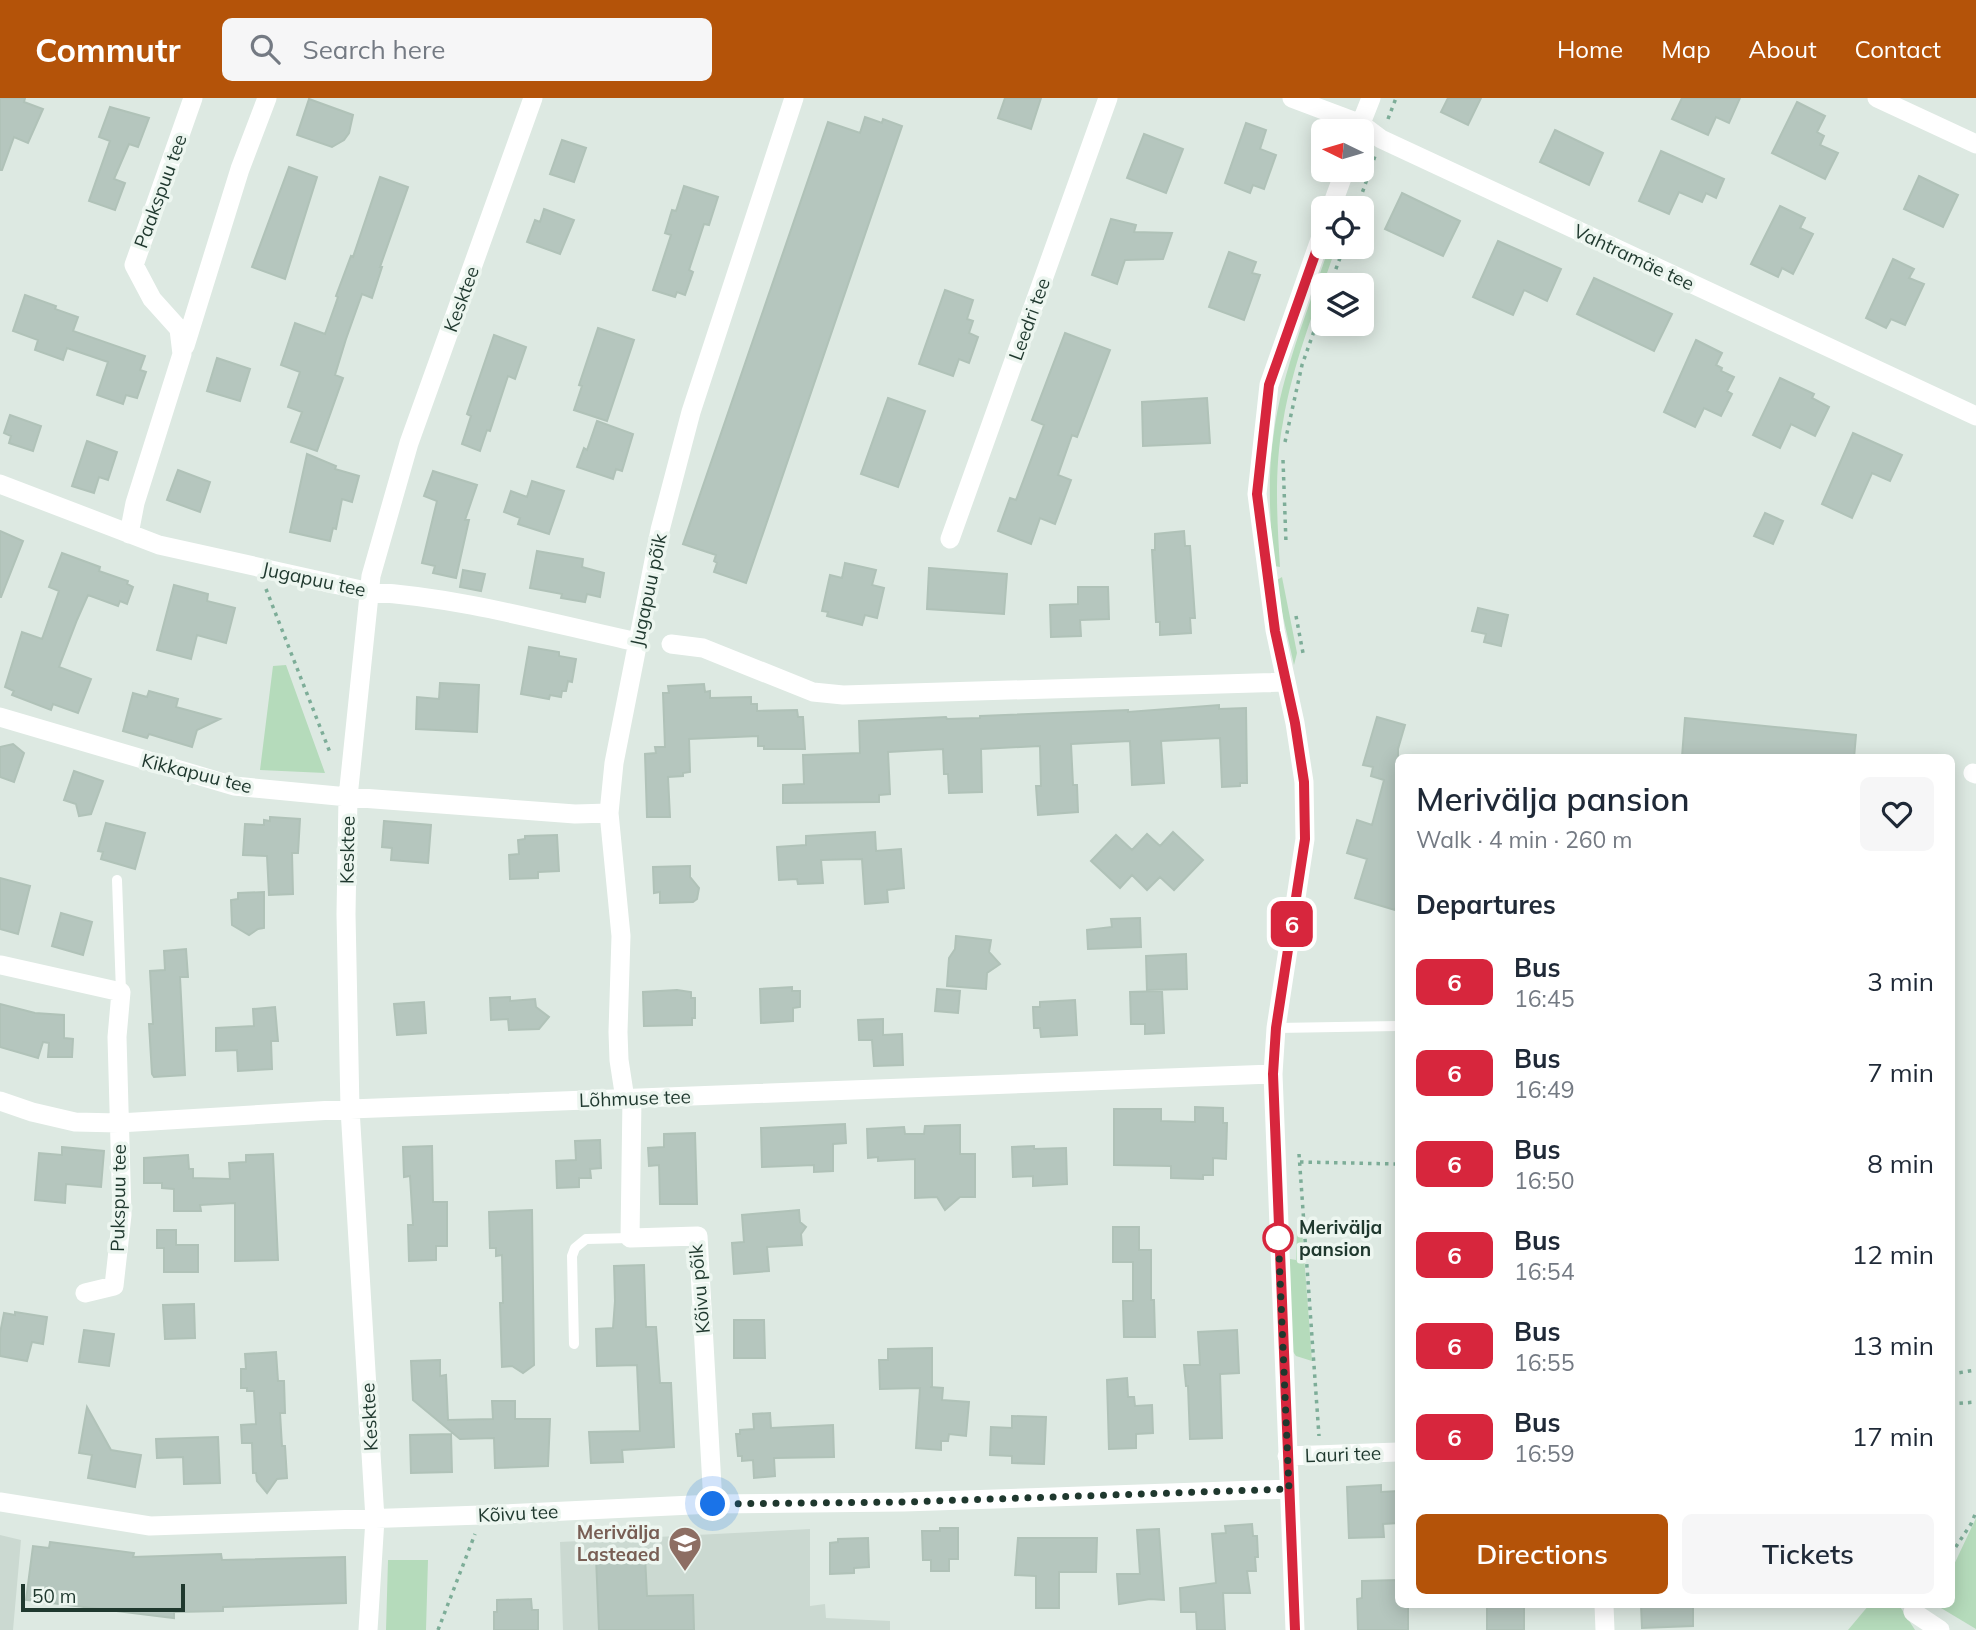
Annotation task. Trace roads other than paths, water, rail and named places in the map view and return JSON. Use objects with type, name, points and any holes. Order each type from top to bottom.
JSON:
[{"type":"street","name":"Paakspuu tee","points":[[182,354],[179,329],[152,299],[134,265],[193,98]]},
{"type":"street","points":[[129,534],[135,503],[240,169],[267,98]]},
{"type":"street","name":"Kesktee","points":[[368,1630],[375,1518],[350,1110],[346,914],[348,797],[371,576],[409,443],[533,98]]},
{"type":"street","name":"Jugapuu põik","points":[[629,1098],[619,1060],[621,936],[609,813],[614,763],[660,530],[691,412],[794,98]]},
{"type":"street","name":"Leedri tee","points":[[950,539],[1108,98]]},
{"type":"street","name":"Vahtramäe tee","points":[[1292,98],[1340,119]]},
{"type":"street","points":[[1363,119],[1371,98]]},
{"type":"street","points":[[1877,98],[1976,144]]},
{"type":"street","name":"Vahtramäe tee","points":[[1374,135],[1976,416]]},
{"type":"street","points":[[1295,1630],[1273,1074],[1276,1028],[1305,839],[1304,782],[1266,572],[1257,494],[1269,385],[1313,259]]},
{"type":"street","name":"Jugapuu tee","points":[[0,484],[159,545],[370,592],[401,594],[500,612],[637,642]]},
{"type":"street","points":[[671,645],[702,648],[813,692],[843,695],[1285,682]]},
{"type":"street","name":"Kikkapuu tee","points":[[0,717],[234,786],[575,814],[609,813]]},
{"type":"street","points":[[1,965],[121,992],[117,1037],[119,1123]]},
{"type":"street","name":"Lõhmuse tee","points":[[0,1101],[75,1122],[119,1123],[629,1098],[1273,1074]]},
{"type":"street","points":[[629,1098],[630,1238]]},
{"type":"street","name":"Pukspuu tee","points":[[85,1293],[114,1286],[122,1215],[119,1123]]},
{"type":"street","name":"Kõivu põik","points":[[630,1238],[698,1236],[713,1504]]},
{"type":"street","name":"Lauri tee","points":[[1287,1456],[1395,1452]]},
{"type":"street","name":"Kõivu tee","points":[[0,1502],[150,1526],[713,1504],[904,1502],[1289,1489]]},
{"type":"street","points":[[1604,1608],[1605,1630]]},
{"type":"street","points":[[1913,1612],[1940,1630]]},
{"type":"lane","points":[[117,880],[121,992]]},
{"type":"lane","points":[[1276,1028],[1395,1026]]},
{"type":"lane","points":[[574,1345],[572,1256],[575,1248],[586,1239],[630,1238]]},
{"type":"place","name":"Merivälja pansion","points":[[1278,1238]]},
{"type":"place","name":"Merivälja Lasteaed","points":[[685,1573]]}]
